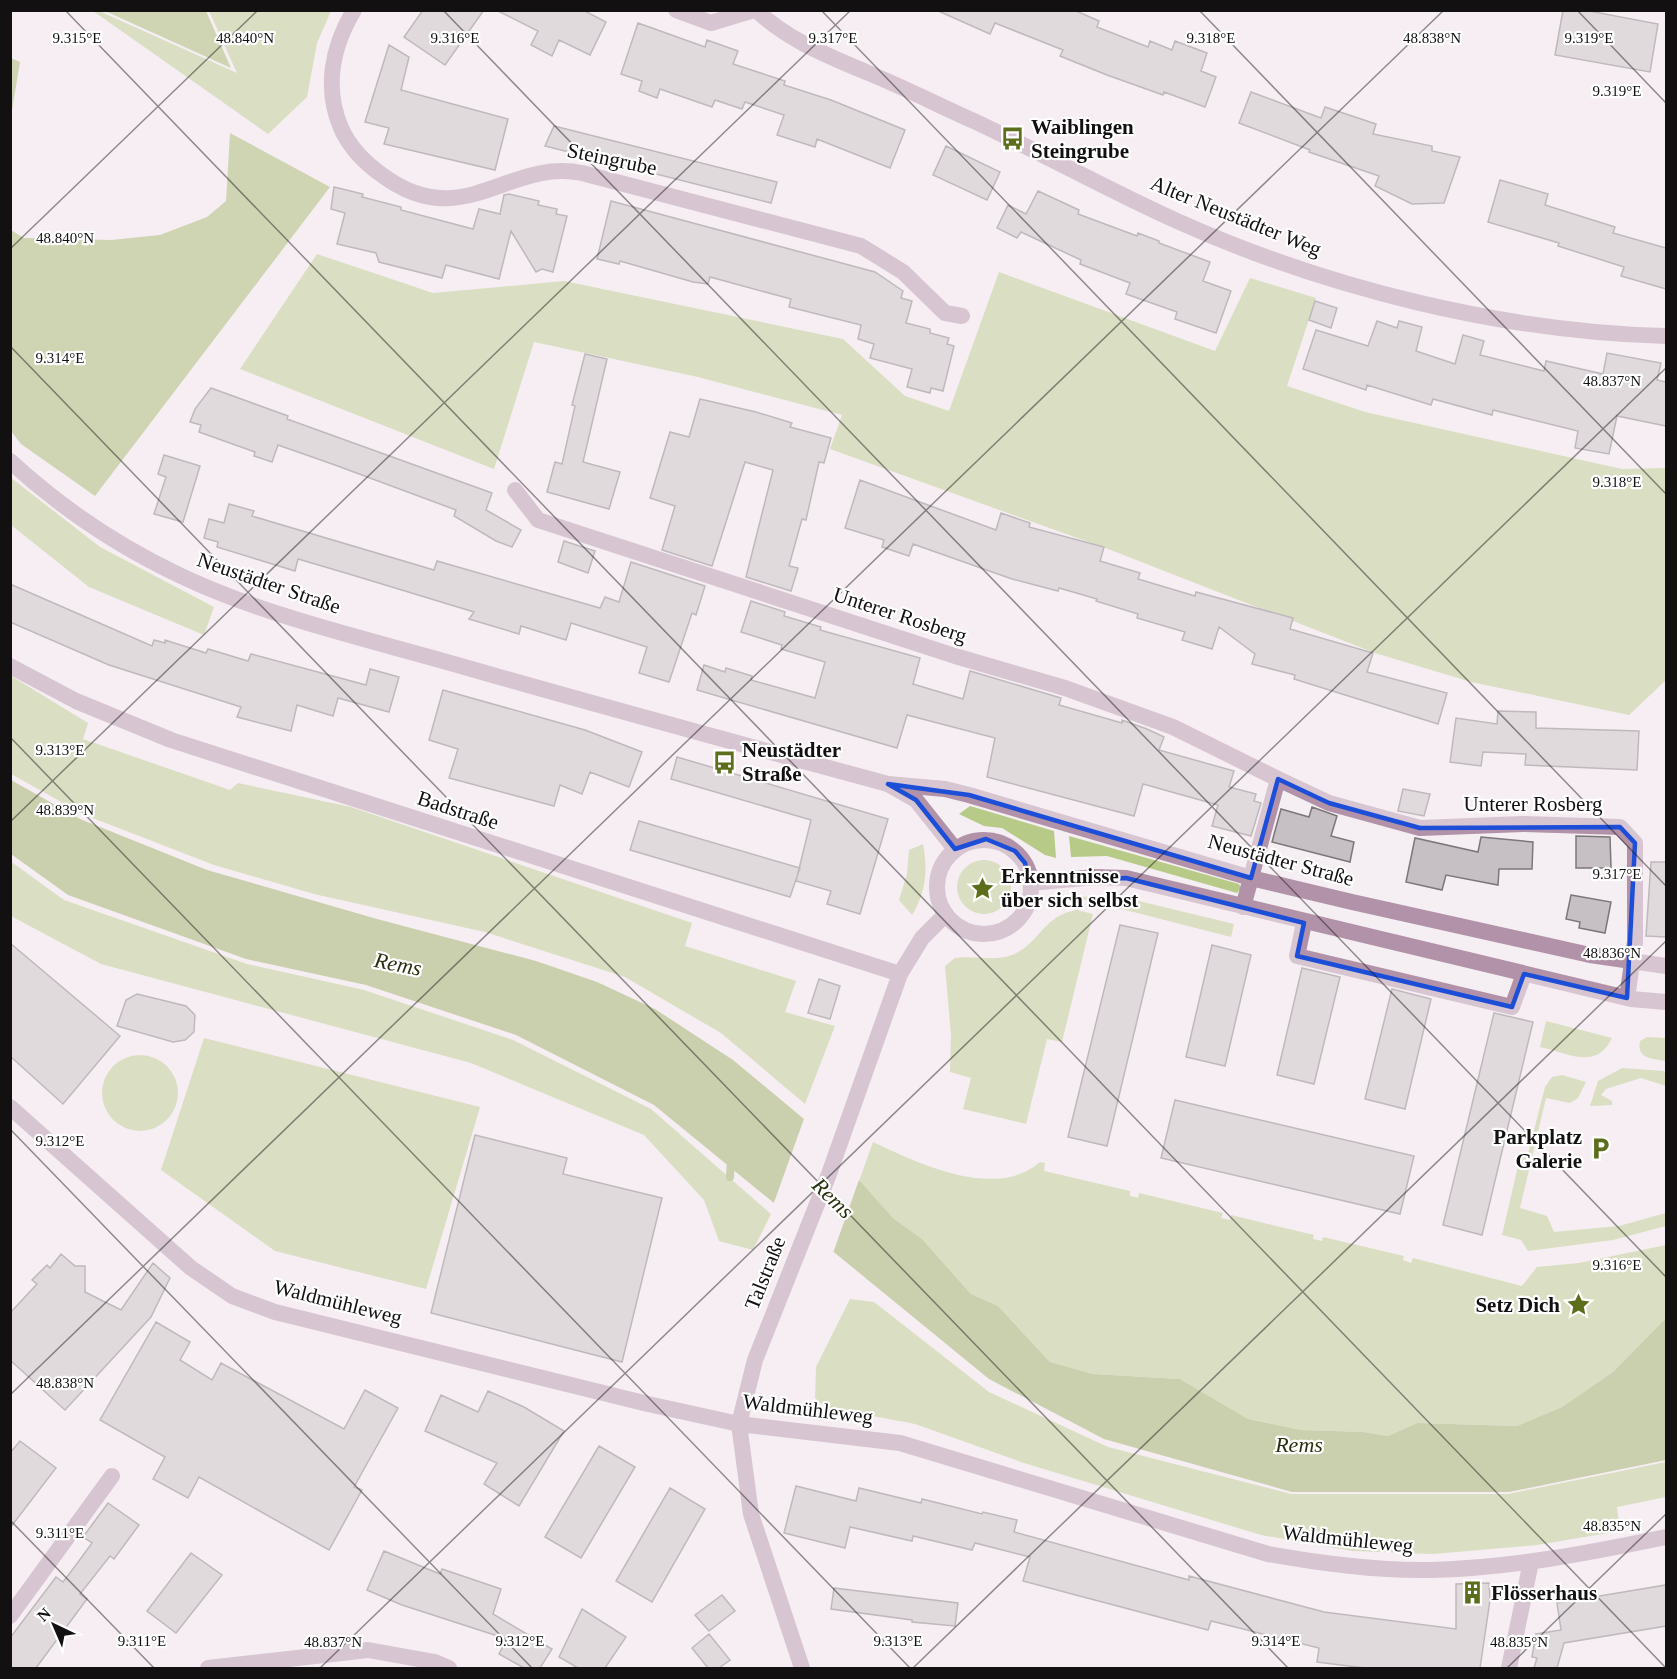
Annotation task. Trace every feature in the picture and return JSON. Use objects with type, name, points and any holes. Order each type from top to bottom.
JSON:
[{"type":"street","name":"Steingrube","points":[[354,10],[336,52],[331,98],[346,140],[370,166],[397,186],[428,197],[468,197],[550,170],[582,173],[861,246],[903,272],[945,313],[962,316]]},
{"type":"street","name":"Alter Neustädter Weg","points":[[676,10],[711,23],[755,10],[777,29],[827,56],[1013,139],[1176,221],[1326,276],[1426,304],[1548,325],[1633,335],[1666,336]]},
{"type":"street","name":"Neustädter Straße","points":[[10,461],[36,485],[143,557],[197,583],[270,610],[566,696],[888,784],[945,789],[961,793],[1251,878],[1363,905],[1632,963],[1666,966]]},
{"type":"street","name":"Unterer Rosberg","points":[[516,490],[538,520],[945,653],[1065,688],[1173,728],[1329,803],[1420,828],[1523,824],[1620,827],[1635,843],[1635,942],[1627,998]]},
{"type":"street","name":"Badstraße","points":[[10,666],[76,701],[171,740],[900,974]]},
{"type":"street","points":[[1243,907],[1278,779]]},
{"type":"street","name":"Neustädter Straße","points":[[888,784],[916,800],[956,849]]},
{"type":"street","points":[[986,839],[1001,843],[1015,851],[1025,863],[1030,883],[1030,894],[1025,909],[1016,921],[1003,930],[989,934],[974,933],[960,927],[940,905],[937,890],[938,875],[944,860],[956,849],[970,842],[986,839]]},
{"type":"street","points":[[1030,883],[1095,877],[1126,878],[1627,998],[1666,1002]]},
{"type":"street","name":"Talstraße","points":[[802,1668],[751,1514],[739,1424],[755,1360],[829,1174],[900,974],[922,938],[946,914]]},
{"type":"street","points":[[1305,922],[1297,956],[1337,966],[1512,1007],[1524,974]]},
{"type":"street","name":"Waldmühleweg","points":[[10,1107],[191,1268],[232,1296],[275,1312],[739,1424],[900,1443],[1256,1551],[1302,1560],[1354,1566],[1431,1570],[1565,1558],[1666,1537]]},
{"type":"street","points":[[10,1616],[112,1476]]},
{"type":"street","points":[[1509,1668],[1531,1562]]},
{"type":"street","points":[[208,1668],[318,1653],[368,1650],[435,1662],[449,1668]]},
{"type":"highlighted area","points":[[1278,779],[1329,803],[1420,828],[1620,827],[1635,843],[1627,998],[1524,974],[1512,1007],[1297,956],[1304,923],[1126,878],[1030,883],[1025,863],[1015,851],[986,839],[955,849],[916,800],[888,784],[969,795],[1251,878]]},
{"type":"shaded area","points":[[93,11],[99,11],[237,73],[209,11],[331,11],[317,43],[307,97],[268,134]]},
{"type":"shaded area","points":[[105,11],[206,11],[231,68]]},
{"type":"shaded area","points":[[11,58],[20,62],[11,116]]},
{"type":"shaded area","points":[[230,133],[330,187],[95,496],[21,444],[11,431],[11,230],[24,238],[111,240],[160,235],[207,217],[226,201]]},
{"type":"shaded area","points":[[317,254],[433,293],[564,281],[843,339],[905,396],[949,411],[999,272],[1215,351],[1250,278],[1316,298],[1287,386],[1365,412],[1622,469],[1666,468],[1666,680],[1629,715],[1471,682],[1375,653],[1108,549],[830,449],[842,415],[698,377],[534,342],[494,469],[240,369]]},
{"type":"shaded area","points":[[10,477],[100,547],[214,607],[204,635],[89,587],[11,525]]},
{"type":"shaded area","points":[[11,676],[88,723],[83,739],[230,790],[238,783],[351,807],[692,923],[685,946],[796,981],[785,1012],[835,1026],[805,1104],[721,1033],[625,977],[485,932],[314,894],[214,865],[85,815],[11,774]]},
{"type":"shaded area","points":[[970,806],[1054,831],[1056,858],[1045,855],[1002,828],[984,826],[959,814]]},
{"type":"shaded area","points":[[1069,836],[1239,884],[1241,888],[1237,893],[1107,856],[1071,857]]},
{"type":"shaded area","points":[[923,844],[925,881],[917,907],[912,915],[899,900],[907,874],[909,850]]},
{"type":"shaded area","points":[[979,860],[989,860],[999,864],[1007,872],[1011,887],[1007,902],[999,910],[989,914],[979,914],[969,910],[961,902],[957,892],[957,882],[961,872],[969,864]]},
{"type":"shaded area","points":[[10,861],[64,900],[247,964],[364,990],[513,1040],[651,1109],[771,1214],[753,1250],[719,1241],[704,1200],[644,1135],[471,1063],[101,964],[11,916]]},
{"type":"shaded area","points":[[1118,896],[1234,924],[1231,937],[1075,897]]},
{"type":"shaded area","points":[[1077,910],[1093,914],[1062,1042],[1047,1039],[1026,1124],[963,1109],[971,1078],[950,1072],[951,1035],[945,966],[955,958],[998,958],[1012,955],[1029,944],[1056,918]]},
{"type":"shaded area","points":[[1546,1021],[1612,1038],[1606,1048],[1598,1054],[1590,1057],[1571,1055],[1540,1047]]},
{"type":"shaded area","points":[[1647,1037],[1666,1038],[1666,1061],[1651,1059],[1643,1055],[1639,1047],[1640,1041]]},
{"type":"shaded area","points":[[204,1038],[480,1107],[426,1289],[275,1251],[161,1170]]},
{"type":"shaded area","points":[[133,1055],[147,1055],[161,1061],[172,1072],[178,1086],[175,1108],[167,1120],[147,1131],[133,1131],[119,1125],[108,1114],[102,1100],[102,1086],[108,1072],[119,1061]]},
{"type":"shaded area","points":[[1622,1068],[1664,1071],[1666,1086],[1641,1078],[1606,1089],[1601,1095],[1612,1101],[1612,1105],[1590,1106],[1598,1081]]},
{"type":"shaded area","points":[[1562,1075],[1586,1082],[1578,1098],[1570,1103],[1546,1098],[1520,1208],[1547,1216],[1554,1232],[1619,1226],[1666,1213],[1666,1226],[1613,1240],[1528,1251],[1521,1240],[1502,1235],[1521,1153],[1528,1154],[1545,1087],[1552,1077]]},
{"type":"shaded area","points":[[873,1142],[934,1168],[956,1175],[979,1178],[1002,1178],[1022,1173],[1040,1162],[1045,1163],[1044,1171],[1130,1191],[1130,1196],[1138,1198],[1139,1193],[1223,1213],[1221,1218],[1230,1220],[1231,1215],[1314,1235],[1313,1239],[1322,1241],[1323,1237],[1404,1256],[1403,1260],[1411,1263],[1413,1258],[1522,1286],[1537,1267],[1579,1263],[1666,1245],[1666,1318],[1613,1372],[1562,1407],[1517,1426],[1417,1423],[1388,1436],[1363,1432],[1301,1430],[1248,1419],[1180,1379],[1093,1374],[1050,1362],[998,1306],[971,1294],[922,1239],[893,1218],[859,1181]]},
{"type":"shaded area","points":[[850,1299],[874,1302],[989,1392],[1108,1447],[1291,1494],[1508,1494],[1666,1462],[1666,1497],[1617,1507],[1620,1531],[1537,1545],[1433,1554],[1353,1551],[1261,1535],[1024,1463],[915,1424],[825,1407],[815,1398],[816,1367]]},
{"type":"water","name":"Rems","points":[[11,780],[80,819],[207,870],[377,919],[536,961],[597,982],[655,1009],[733,1060],[804,1119],[893,1218],[922,1239],[971,1294],[998,1306],[1050,1362],[1093,1374],[1180,1379],[1248,1419],[1301,1430],[1363,1432],[1388,1436],[1417,1423],[1517,1426],[1562,1407],[1613,1372],[1666,1318],[1666,1460],[1509,1492],[1292,1492],[1104,1439],[989,1379],[654,1105],[516,1035],[366,985],[246,959],[68,895],[11,854]]},
{"type":"pier","points":[[805,1116],[860,1177],[832,1256],[772,1208]]},
{"type":"building","points":[[423,10],[484,10],[445,65],[404,37]]},
{"type":"building","points":[[496,10],[583,10],[606,22],[590,55],[559,40],[552,56],[531,45],[538,31]]},
{"type":"building","points":[[936,10],[1074,10],[1099,21],[1097,27],[1148,47],[1150,41],[1172,50],[1175,41],[1207,53],[1201,71],[1216,77],[1205,107],[1107,75],[1060,56],[1063,50],[995,23],[990,34]]},
{"type":"building","points":[[1563,10],[1584,10],[1658,24],[1650,72],[1555,55]]},
{"type":"building","points":[[638,23],[705,47],[707,40],[738,51],[733,64],[785,81],[784,85],[831,100],[905,130],[890,168],[817,139],[815,147],[777,135],[784,115],[745,102],[742,109],[715,100],[712,107],[660,89],[657,98],[639,91],[642,81],[621,74]]},
{"type":"building","points":[[389,45],[409,57],[401,90],[508,119],[495,170],[384,144],[389,128],[365,122]]},
{"type":"building","points":[[1251,92],[1321,118],[1325,107],[1376,124],[1373,134],[1432,146],[1432,151],[1460,157],[1444,203],[1412,204],[1375,186],[1379,176],[1309,152],[1310,150],[1239,123]]},
{"type":"building","points":[[554,126],[777,182],[771,203],[545,146]]},
{"type":"building","points":[[946,146],[1000,172],[987,200],[933,175]]},
{"type":"building","points":[[1500,180],[1548,194],[1545,205],[1615,227],[1613,233],[1666,248],[1666,289],[1621,276],[1624,267],[1558,246],[1559,243],[1488,222]]},
{"type":"building","points":[[334,187],[401,207],[401,210],[473,229],[479,209],[500,214],[504,195],[509,194],[539,201],[538,205],[557,209],[556,214],[567,216],[553,272],[542,269],[536,272],[511,231],[499,279],[446,265],[442,278],[379,262],[376,253],[337,244],[345,213],[331,209]]},
{"type":"building","points":[[1038,191],[1079,210],[1078,214],[1137,236],[1138,233],[1210,262],[1203,281],[1231,291],[1216,333],[1175,319],[1177,312],[1126,294],[1130,283],[1080,264],[1081,260],[1021,232],[1017,238],[997,228],[1008,205],[1026,214]]},
{"type":"building","points":[[611,201],[875,272],[903,291],[901,298],[912,301],[906,323],[930,329],[930,333],[949,338],[947,344],[954,346],[943,391],[931,388],[930,393],[907,387],[912,369],[870,358],[874,344],[858,339],[861,325],[789,307],[791,299],[710,277],[708,284],[693,282],[620,261],[619,264],[597,259]]},
{"type":"building","points":[[1315,301],[1337,308],[1331,328],[1309,320]]},
{"type":"building","points":[[1377,321],[1397,328],[1399,321],[1422,327],[1416,351],[1455,364],[1463,335],[1484,341],[1480,355],[1544,371],[1546,361],[1603,374],[1607,353],[1661,363],[1657,380],[1666,382],[1666,426],[1617,416],[1609,454],[1575,448],[1578,431],[1493,410],[1492,415],[1433,399],[1431,405],[1367,385],[1366,390],[1303,369],[1316,330],[1368,346]]},
{"type":"building","points":[[585,354],[607,359],[583,462],[620,472],[609,509],[547,492],[555,462],[562,464],[575,406],[572,405]]},
{"type":"building","points":[[211,388],[288,416],[287,419],[492,493],[486,510],[521,530],[512,547],[496,541],[454,516],[456,510],[335,465],[278,445],[272,462],[254,456],[255,452],[199,432],[201,425],[190,422],[195,409]]},
{"type":"building","points":[[700,399],[756,412],[792,423],[790,427],[831,438],[824,463],[819,462],[806,520],[802,519],[789,566],[798,568],[791,591],[746,577],[773,470],[745,462],[712,566],[662,550],[675,506],[650,498],[670,432],[689,437]]},
{"type":"building","points":[[164,455],[200,466],[183,522],[154,514],[166,477],[158,474]]},
{"type":"building","points":[[860,480],[996,530],[1001,513],[1030,523],[1029,527],[1104,547],[1100,561],[1140,573],[1138,579],[1195,596],[1196,592],[1293,618],[1290,629],[1373,653],[1367,672],[1447,693],[1438,724],[1294,679],[1295,675],[1252,664],[1255,654],[1219,627],[1212,649],[1182,640],[1185,632],[1137,618],[1138,614],[1096,601],[1097,599],[1059,588],[1058,591],[1012,579],[913,544],[909,556],[882,547],[884,540],[845,528]]},
{"type":"building","points":[[229,504],[254,511],[252,516],[434,570],[437,561],[600,608],[605,597],[619,602],[631,562],[705,586],[696,615],[692,613],[669,682],[639,673],[647,647],[571,623],[566,640],[521,626],[519,634],[469,619],[474,612],[298,559],[295,571],[217,547],[218,542],[204,538],[209,519],[224,523]]},
{"type":"building","points":[[564,541],[595,551],[588,573],[558,562]]},
{"type":"building","points":[[10,584],[152,646],[154,640],[165,643],[165,640],[206,653],[208,649],[248,661],[251,654],[366,685],[370,669],[399,677],[389,712],[338,698],[333,716],[297,705],[291,731],[237,717],[241,707],[109,665],[10,622]]},
{"type":"building","points":[[751,601],[785,612],[784,616],[821,627],[820,630],[920,658],[913,684],[963,699],[970,671],[1061,698],[1059,705],[1122,723],[1122,720],[1147,729],[1164,737],[1159,750],[1234,771],[1229,787],[1256,794],[1254,801],[1261,803],[1251,836],[1212,826],[1218,805],[1143,784],[1134,816],[987,777],[995,738],[907,715],[897,748],[697,690],[704,665],[725,672],[726,668],[752,676],[751,680],[815,698],[825,662],[781,649],[782,645],[741,632]]},
{"type":"building","points":[[443,690],[585,730],[642,752],[629,787],[590,772],[582,794],[560,785],[554,806],[449,778],[458,749],[429,740]]},
{"type":"building","points":[[1498,711],[1536,712],[1536,728],[1639,731],[1637,770],[1525,765],[1526,754],[1483,752],[1481,766],[1450,762],[1456,718],[1497,724]]},
{"type":"building","points":[[677,757],[888,819],[860,914],[827,904],[831,891],[796,881],[811,820],[671,779]]},
{"type":"building","points":[[1403,789],[1430,794],[1424,816],[1398,811]]},
{"type":"building","points":[[1312,807],[1337,816],[1331,836],[1354,842],[1350,862],[1272,842],[1281,809],[1309,817]]},
{"type":"building","points":[[639,821],[800,868],[790,897],[630,850]]},
{"type":"building","points":[[1576,836],[1610,837],[1611,868],[1576,868]]},
{"type":"building","points":[[1481,837],[1533,842],[1532,869],[1499,869],[1498,885],[1446,875],[1442,890],[1406,882],[1415,838],[1478,852]]},
{"type":"building","points":[[1651,862],[1666,862],[1666,937],[1646,936]]},
{"type":"building","points":[[1571,895],[1611,902],[1605,933],[1579,928],[1580,922],[1566,919]]},
{"type":"building","points":[[1120,925],[1158,933],[1107,1146],[1068,1137]]},
{"type":"building","points":[[10,943],[120,1036],[63,1104],[10,1056]]},
{"type":"building","points":[[1212,945],[1251,955],[1225,1066],[1186,1057]]},
{"type":"building","points":[[1302,968],[1340,977],[1314,1084],[1277,1075]]},
{"type":"building","points":[[819,979],[840,986],[830,1019],[808,1013]]},
{"type":"building","points":[[1392,989],[1431,999],[1405,1109],[1365,1099]]},
{"type":"building","points":[[137,994],[186,1006],[195,1015],[194,1032],[185,1040],[173,1042],[117,1026],[126,1000]]},
{"type":"building","points":[[1494,1013],[1533,1022],[1482,1235],[1443,1225]]},
{"type":"building","points":[[1175,1100],[1414,1156],[1400,1214],[1161,1158]]},
{"type":"building","points":[[475,1135],[567,1158],[563,1174],[662,1198],[622,1362],[431,1313]]},
{"type":"building","points":[[61,1254],[75,1266],[85,1266],[85,1292],[121,1310],[153,1263],[170,1278],[151,1317],[65,1410],[10,1360],[10,1313],[37,1284],[32,1280],[47,1265],[50,1268]]},
{"type":"building","points":[[156,1322],[190,1342],[180,1360],[212,1380],[221,1363],[344,1429],[365,1390],[398,1408],[354,1487],[362,1490],[329,1550],[199,1477],[188,1498],[153,1479],[165,1457],[100,1420]]},
{"type":"building","points":[[488,1391],[524,1407],[564,1431],[519,1506],[484,1484],[497,1463],[425,1431],[441,1395],[478,1412]]},
{"type":"building","points":[[20,1441],[56,1468],[10,1528],[10,1453]]},
{"type":"building","points":[[599,1446],[635,1467],[581,1558],[545,1537]]},
{"type":"building","points":[[796,1486],[856,1501],[859,1488],[921,1503],[922,1499],[1017,1520],[1014,1532],[1189,1580],[1189,1576],[1324,1612],[1456,1629],[1456,1584],[1489,1583],[1490,1600],[1480,1668],[1365,1668],[1317,1662],[1319,1648],[1211,1621],[1208,1630],[1023,1581],[1030,1557],[975,1543],[972,1550],[913,1536],[912,1541],[850,1527],[845,1548],[784,1533]]},
{"type":"building","points":[[670,1488],[705,1509],[652,1602],[616,1581]]},
{"type":"building","points":[[108,1503],[139,1525],[114,1559],[110,1556],[80,1594],[87,1599],[36,1668],[10,1668],[10,1638],[56,1577],[63,1582],[92,1543],[83,1537]]},
{"type":"building","points":[[384,1551],[440,1574],[442,1569],[501,1589],[493,1614],[552,1649],[540,1668],[524,1668],[499,1654],[507,1639],[402,1605],[367,1590]]},
{"type":"building","points":[[191,1553],[222,1575],[176,1633],[147,1611]]},
{"type":"building","points":[[1666,1585],[1666,1626],[1564,1643],[1557,1668],[1534,1668],[1537,1658],[1532,1657],[1536,1634],[1561,1630],[1557,1603]]},
{"type":"building","points":[[834,1588],[958,1603],[955,1626],[912,1622],[912,1620],[831,1609]]},
{"type":"building","points":[[722,1595],[735,1611],[709,1631],[695,1615]]},
{"type":"building","points":[[582,1609],[626,1637],[605,1668],[578,1668],[559,1657]]},
{"type":"building","points":[[709,1634],[730,1660],[719,1668],[708,1668],[692,1648]]},
{"type":"waterway","points":[[730,1177],[731,1160]]},
{"type":"place","name":"Waiblingen Steingrube","points":[[1013,139]]},
{"type":"place","name":"Neustädter Straße","points":[[724,762]]},
{"type":"place","name":"Erkenntnisse über sich selbst","points":[[983,888]]},
{"type":"place","name":"Parkplatz Galerie","points":[[1600,1149]]},
{"type":"place","name":"Setz Dich","points":[[1578,1305]]},
{"type":"place","name":"Flösserhaus","points":[[1473,1593]]}]
